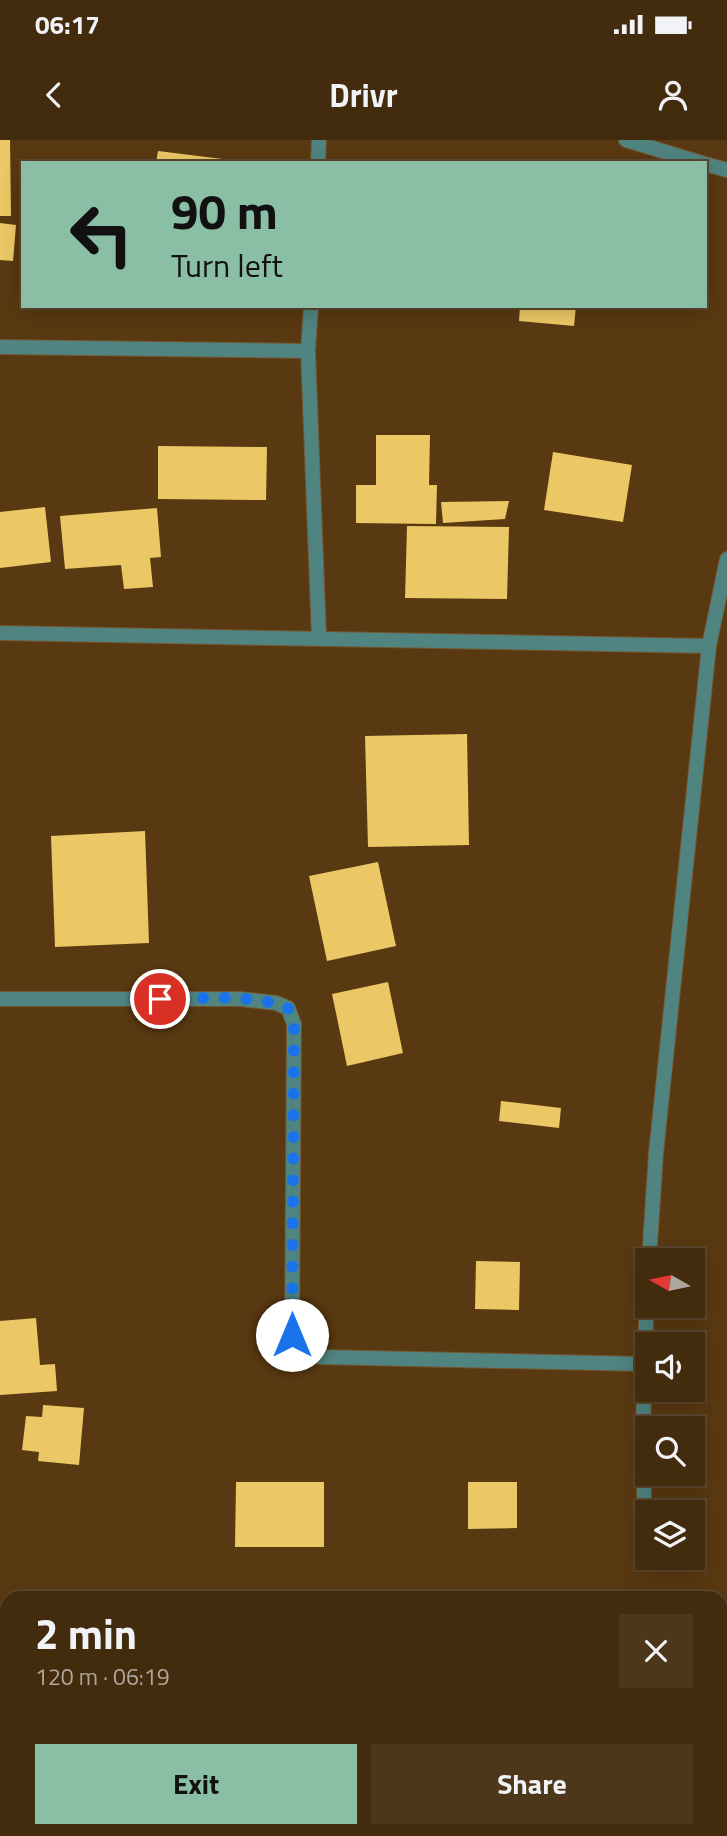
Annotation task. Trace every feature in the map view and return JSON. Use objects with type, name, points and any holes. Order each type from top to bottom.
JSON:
[{"type":"street","points":[[318,161],[319,140]]},
{"type":"street","points":[[626,140],[697,161]]},
{"type":"street","points":[[707,164],[727,170]]},
{"type":"street","points":[[311,308],[308,351],[319,638]]},
{"type":"street","points":[[0,347],[308,351]]},
{"type":"street","points":[[650,1248],[656,1153],[709,646],[727,559]]},
{"type":"street","points":[[0,633],[709,646]]},
{"type":"street","points":[[0,999],[240,999],[276,1003],[288,1008],[294,1024],[292,1335],[298,1350],[318,1357],[635,1364]]},
{"type":"street","points":[[643,1402],[645,1500]]},
{"type":"building","points":[[0,140],[10,140],[11,216],[0,216]]},
{"type":"building","points":[[158,151],[239,161],[156,161]]},
{"type":"building","points":[[0,223],[16,225],[13,261],[0,260]]},
{"type":"building","points":[[520,308],[576,308],[574,326],[519,321]]},
{"type":"building","points":[[376,435],[430,435],[429,485],[437,485],[436,524],[356,523],[356,485],[376,485]]},
{"type":"building","points":[[158,446],[267,447],[266,500],[158,499]]},
{"type":"building","points":[[553,452],[632,465],[623,522],[544,510]]},
{"type":"building","points":[[509,501],[505,519],[443,523],[441,502]]},
{"type":"building","points":[[45,507],[51,562],[0,568],[0,512]]},
{"type":"building","points":[[157,508],[161,557],[150,558],[153,587],[124,589],[121,565],[65,569],[60,516]]},
{"type":"building","points":[[407,526],[509,527],[507,599],[405,598]]},
{"type":"building","points":[[467,734],[469,845],[368,847],[365,736]]},
{"type":"building","points":[[145,831],[149,943],[55,947],[51,836]]},
{"type":"building","points":[[378,862],[396,946],[327,961],[309,876]]},
{"type":"building","points":[[388,982],[403,1053],[347,1066],[332,994]]},
{"type":"building","points":[[501,1101],[561,1108],[559,1128],[499,1121]]},
{"type":"building","points":[[476,1261],[520,1262],[519,1310],[475,1309]]},
{"type":"building","points":[[36,1318],[40,1365],[55,1364],[57,1391],[0,1395],[0,1321]]},
{"type":"building","points":[[43,1405],[84,1408],[79,1465],[38,1461],[39,1452],[22,1450],[26,1416],[42,1417]]},
{"type":"building","points":[[236,1482],[324,1482],[324,1547],[235,1547]]},
{"type":"building","points":[[468,1482],[517,1482],[517,1528],[468,1529]]},
{"type":"route","points":[[160,999],[240,999],[276,1003],[288,1008],[294,1024],[292,1335]]}]
